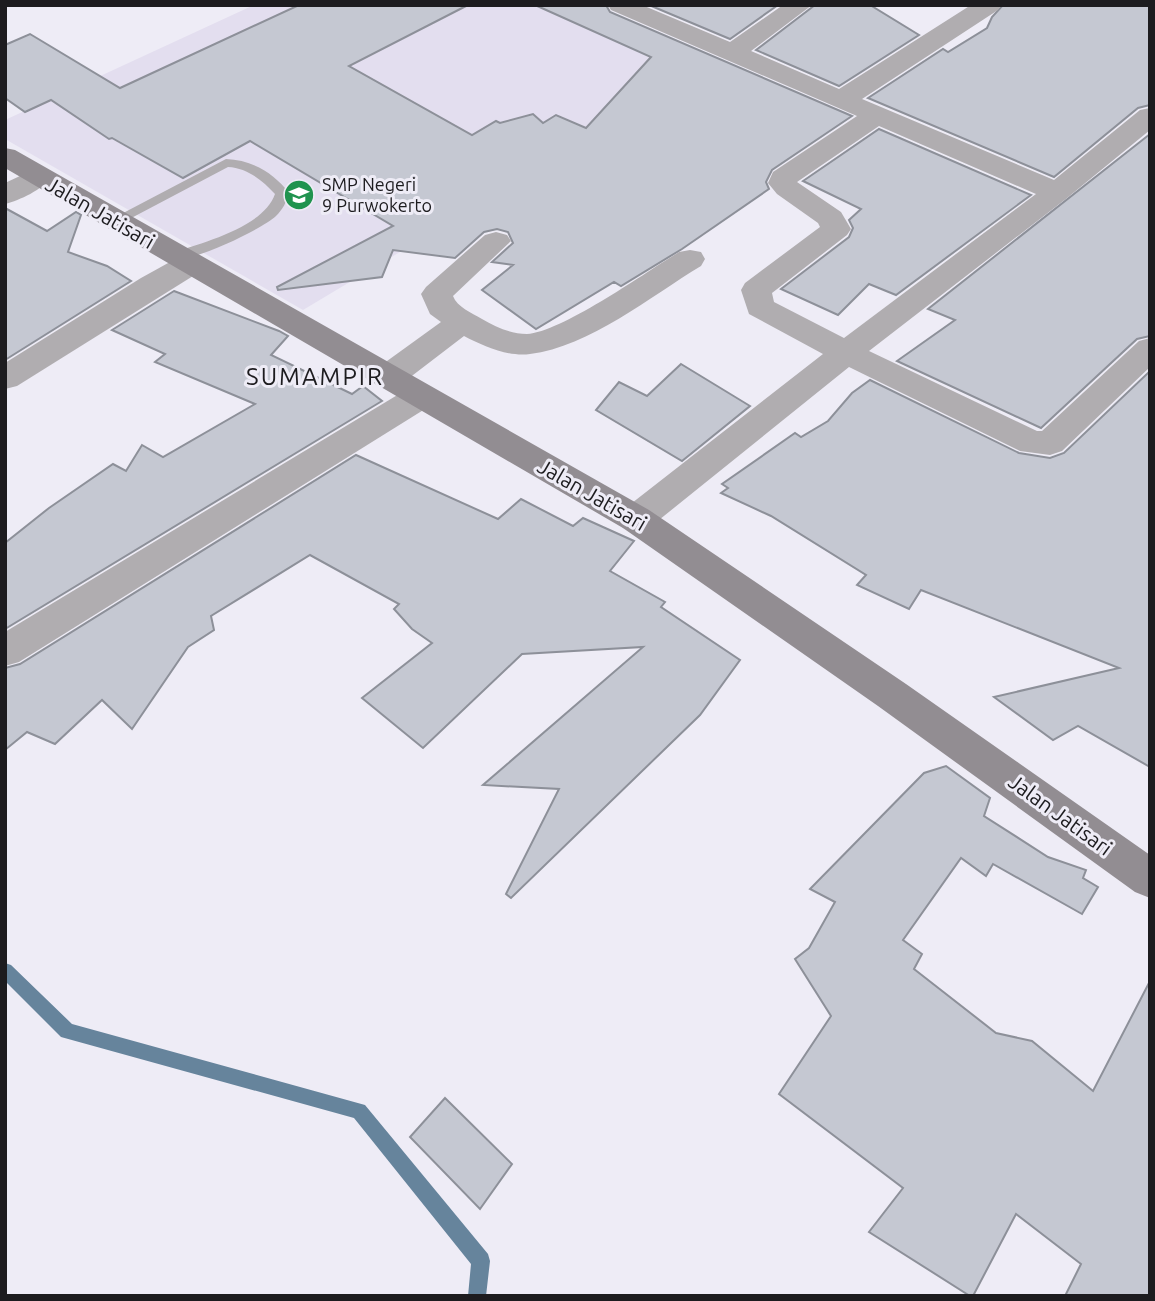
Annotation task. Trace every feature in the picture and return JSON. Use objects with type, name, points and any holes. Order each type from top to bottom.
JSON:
[{"type":"street","points":[[620,5],[1057,192]]},
{"type":"street","points":[[733,52],[800,5]]},
{"type":"street","points":[[841,100],[989,5]]},
{"type":"street","points":[[876,116],[783,178],[782,183],[831,218],[836,229],[756,290],[760,307],[846,353],[1032,443],[1044,445],[1050,443],[1150,348]]},
{"type":"street","points":[[636,519],[846,353],[1057,192],[1150,116]]},
{"type":"street","name":"Jalan Jatisari","points":[[5,156],[37,177],[636,519],[891,695],[1150,879]]},
{"type":"street","points":[[5,195],[37,177]]},
{"type":"street","points":[[496,240],[437,294],[441,307],[463,321],[498,340],[527,344],[555,338],[690,259]]},
{"type":"street","points":[[5,378],[152,285],[183,260]]},
{"type":"street","points":[[388,377],[463,321]]},
{"type":"street","points":[[5,651],[421,396]]},
{"type":"lane","points":[[115,221],[226,163],[243,164],[255,170],[282,193],[276,208],[244,230],[183,260]]},
{"type":"shaded area","name":"SMP Negeri 9 Purwokerto","points":[[254,5],[595,5],[721,60],[303,310],[5,139],[5,120]]},
{"type":"building","points":[[299,5],[468,5],[349,66],[472,135],[496,121],[500,123],[533,114],[543,123],[556,115],[586,128],[651,57],[535,5],[606,5],[610,12],[852,116],[772,170],[766,182],[769,189],[682,249],[621,286],[614,282],[536,329],[482,290],[513,265],[492,262],[513,243],[508,232],[497,229],[484,232],[455,258],[393,250],[382,277],[278,290],[277,287],[393,226],[250,141],[183,178],[112,138],[109,139],[51,100],[25,112],[5,98],[5,45],[30,34],[120,88]]},
{"type":"building","points":[[649,5],[778,5],[730,39]]},
{"type":"building","points":[[815,5],[870,5],[919,35],[839,86],[756,50]]},
{"type":"building","points":[[1003,5],[1150,5],[1150,105],[1138,108],[1054,177],[868,98],[943,49],[948,52],[987,28],[992,17]]},
{"type":"building","points":[[879,129],[1031,195],[896,295],[869,284],[838,315],[781,289],[849,237],[853,228],[849,220],[861,209],[803,181]]},
{"type":"building","points":[[1150,134],[1150,336],[1137,339],[1041,428],[897,361],[955,320],[928,309]]},
{"type":"building","points":[[5,208],[47,231],[76,212],[81,215],[68,252],[107,266],[131,281],[5,360]]},
{"type":"building","points":[[174,291],[279,331],[288,336],[271,355],[352,394],[363,386],[382,401],[5,629],[5,543],[49,508],[113,464],[126,471],[142,445],[163,457],[255,404],[155,362],[165,354],[112,330]]},
{"type":"building","points":[[681,364],[750,406],[682,461],[596,410],[619,382],[647,396]]},
{"type":"building","points":[[1150,371],[1150,767],[1078,726],[1053,740],[994,697],[1119,668],[921,590],[909,609],[857,585],[866,575],[771,516],[721,493],[728,488],[722,484],[795,433],[801,437],[828,421],[852,393],[870,380],[1019,453],[1050,458],[1064,453]]},
{"type":"building","points":[[356,455],[498,519],[521,499],[573,526],[583,518],[634,541],[610,571],[665,602],[661,607],[740,660],[700,715],[511,898],[506,894],[559,789],[483,785],[643,647],[522,654],[423,748],[362,698],[432,643],[412,629],[394,609],[399,604],[310,555],[211,616],[214,630],[188,647],[132,729],[102,700],[55,744],[27,732],[5,750],[5,668],[20,664]]},
{"type":"building","points":[[946,766],[990,798],[984,816],[1048,857],[1086,870],[1083,878],[1098,887],[1082,914],[993,864],[986,876],[961,858],[903,940],[922,954],[914,969],[996,1033],[1032,1041],[1093,1091],[1150,981],[1150,1296],[1065,1296],[1081,1264],[1016,1214],[973,1296],[970,1296],[869,1232],[903,1188],[779,1094],[831,1016],[795,959],[809,948],[835,902],[810,889],[924,773]]},
{"type":"building","points":[[445,1098],[512,1164],[480,1209],[410,1137]]},
{"type":"waterway","points":[[5,970],[67,1031],[359,1111],[481,1261],[477,1296]]},
{"type":"place","name":"SMP Negeri 9 Purwokerto","points":[[299,195]]},
{"type":"district","name":"SUMAMPIR","points":[[315,377]]}]
